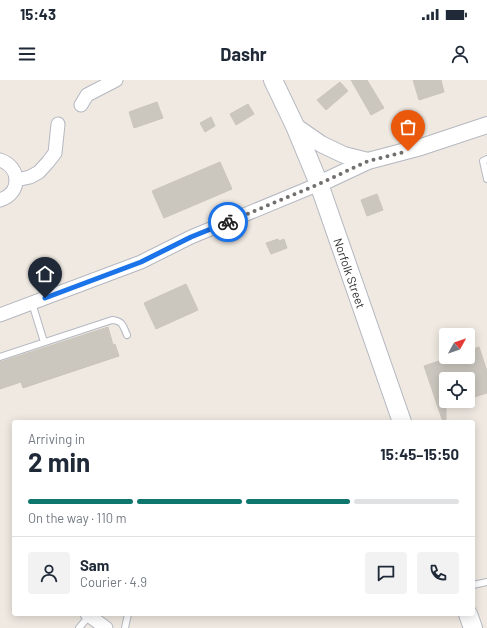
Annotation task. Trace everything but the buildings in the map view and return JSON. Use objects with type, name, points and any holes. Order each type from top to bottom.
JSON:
[{"type":"main road","name":"Norfolk Street","points":[[273,80],[295,126],[319,184],[401,420]]},
{"type":"main road","points":[[469,616],[473,628]]},
{"type":"street","points":[[81,105],[86,95],[116,80]]},
{"type":"street","points":[[16,180],[30,177],[39,172],[55,153],[58,124]]},
{"type":"street","points":[[0,315],[141,262],[191,237],[319,184],[368,161],[421,147],[487,125]]},
{"type":"street","points":[[295,126],[321,144],[344,155],[368,161]]},
{"type":"street","points":[[0,160],[12,167],[16,180],[12,192],[7,197],[0,200]]},
{"type":"street","points":[[89,616],[106,628]]},
{"type":"lane","points":[[487,159],[483,161],[487,179]]},
{"type":"lane","points":[[32,303],[44,342]]},
{"type":"lane","points":[[0,356],[112,320],[118,320],[120,322],[127,336]]},
{"type":"lane","points":[[475,585],[487,582]]},
{"type":"lane","points":[[79,628],[87,616]]},
{"type":"lane","points":[[125,628],[128,616]]},
{"type":"way so far","points":[[228,222],[319,184],[368,161],[408,151]]},
{"type":"route","points":[[45,298],[141,262],[191,237],[228,222]]}]
